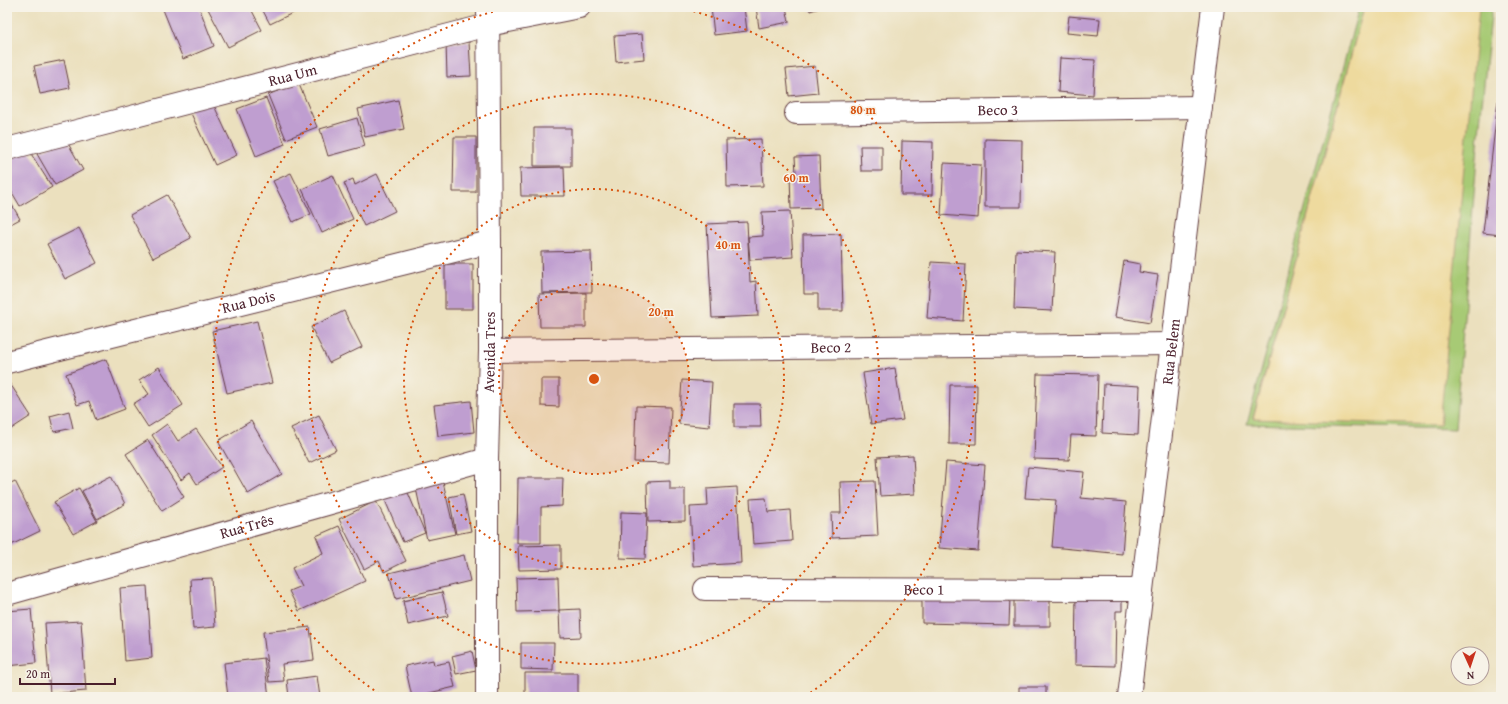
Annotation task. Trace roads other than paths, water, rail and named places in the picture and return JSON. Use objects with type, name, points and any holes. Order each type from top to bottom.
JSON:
[{"type":"street","name":"Rua Um","points":[[7,149],[488,16],[579,7]]},
{"type":"street","name":"Rua Belem","points":[[1129,697],[1213,7]]},
{"type":"street","name":"Avenida Tres","points":[[487,697],[487,459],[490,351],[488,16]]},
{"type":"street","name":"Beco 3","points":[[796,113],[1201,107]]},
{"type":"street","name":"Rua Dois","points":[[7,362],[490,242]]},
{"type":"street","name":"Beco 2","points":[[490,351],[1172,344]]},
{"type":"street","name":"Rua Três","points":[[7,594],[487,459]]},
{"type":"street","name":"Beco 1","points":[[705,589],[1142,590]]}]
